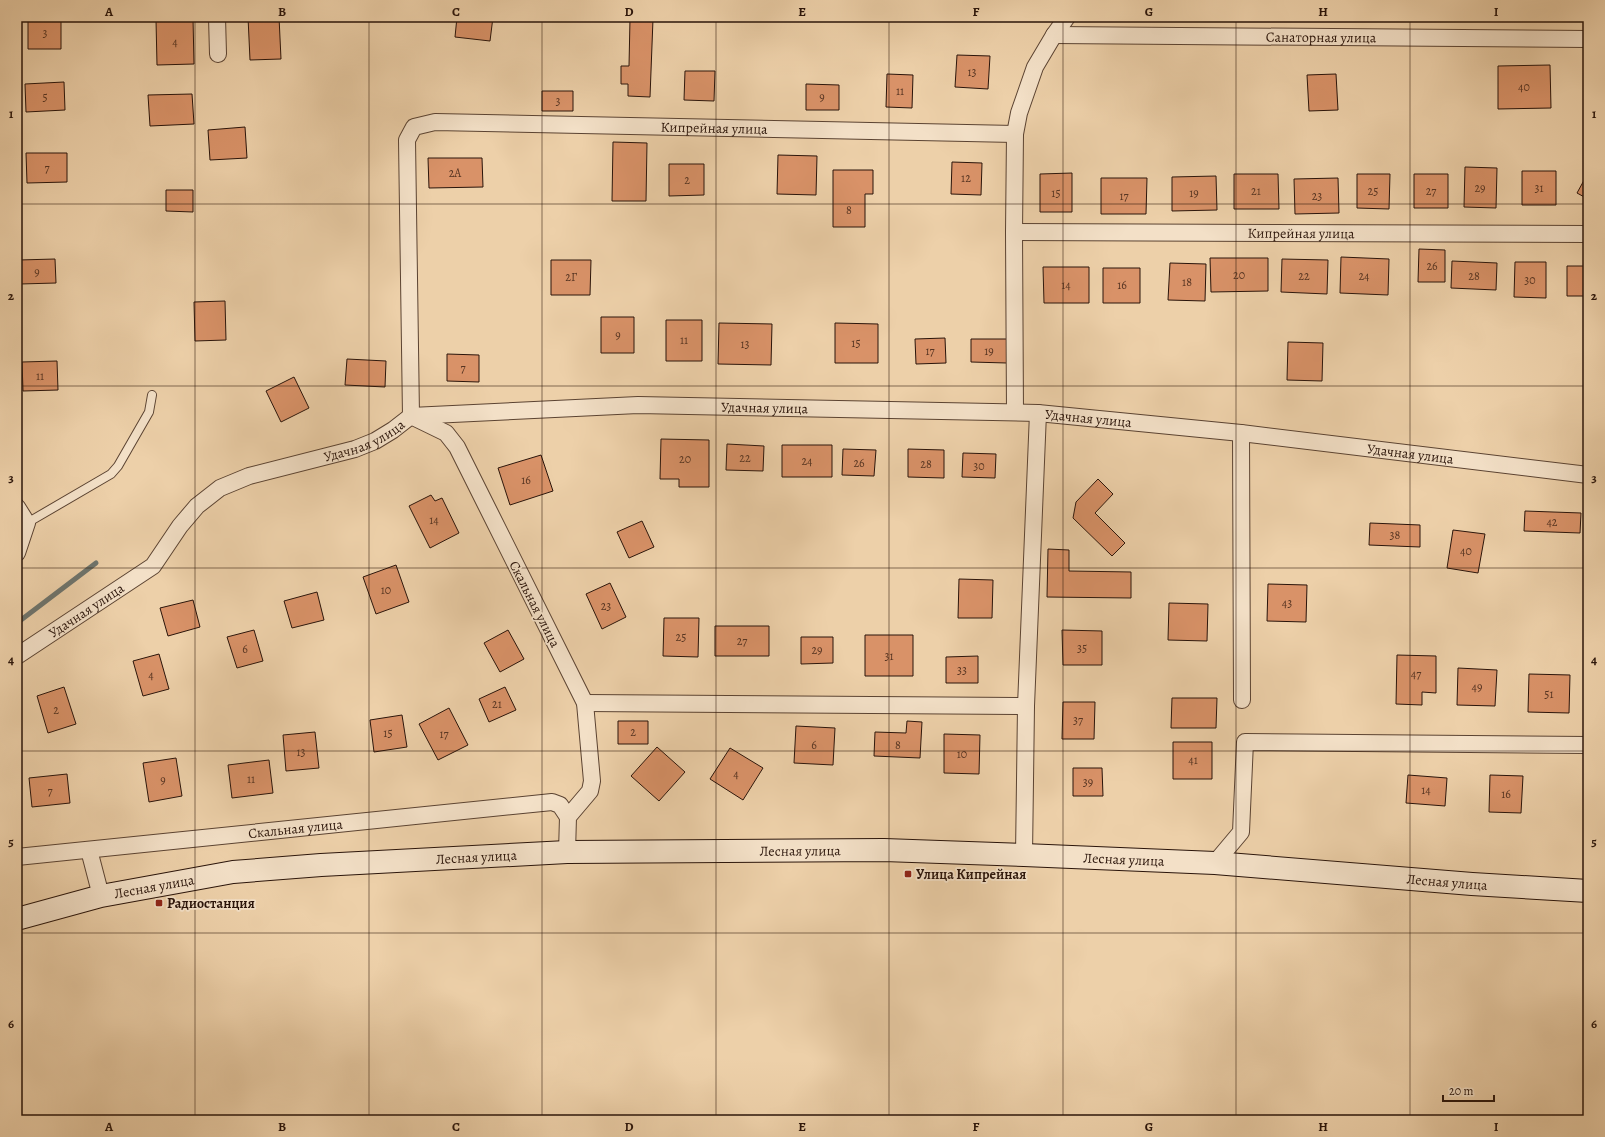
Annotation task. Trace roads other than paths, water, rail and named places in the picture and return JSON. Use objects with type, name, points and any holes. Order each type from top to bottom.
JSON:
[{"type":"main road","name":"Лесная улица","points":[[17,918],[102,896],[233,872],[321,865],[567,852],[884,850],[1024,855],[1215,863],[1472,884],[1588,891]]},
{"type":"street","points":[[217,17],[218,54]]},
{"type":"street","points":[[1015,412],[1015,134],[1018,113],[1035,67],[1054,35],[1067,17]]},
{"type":"street","name":"Санаторная улица","points":[[1054,35],[1588,39]]},
{"type":"street","name":"Кипрейная улица","points":[[411,416],[407,140],[414,127],[435,122],[1015,134]]},
{"type":"street","name":"Кипрейная улица","points":[[1014,232],[1588,234]]},
{"type":"street","name":"Удачная улица","points":[[17,656],[153,566],[180,526],[197,506],[220,488],[249,476],[355,449],[375,441],[393,430],[411,416],[638,405],[1038,413],[1241,433],[1588,475]]},
{"type":"street","points":[[1024,855],[1026,706],[1038,413]]},
{"type":"street","name":"Скальная улица","points":[[17,857],[552,802],[560,805],[568,817],[590,791],[592,781],[585,703],[457,447],[446,433],[411,416]]},
{"type":"street","points":[[1241,433],[1242,700]]},
{"type":"street","points":[[17,507],[26,523],[17,553]]},
{"type":"street","points":[[585,703],[1026,706]]},
{"type":"street","points":[[1215,863],[1241,832],[1244,742],[1588,745]]},
{"type":"street","points":[[567,852],[568,817]]},
{"type":"street","points":[[90,850],[102,896]]},
{"type":"lane","points":[[26,523],[110,474],[118,466],[149,412],[152,395]]},
{"type":"waterway","points":[[17,623],[96,563]]},
{"type":"place","name":"Улица Кипрейная","points":[[908,874]]},
{"type":"place","name":"Радиостанция","points":[[159,903]]}]
